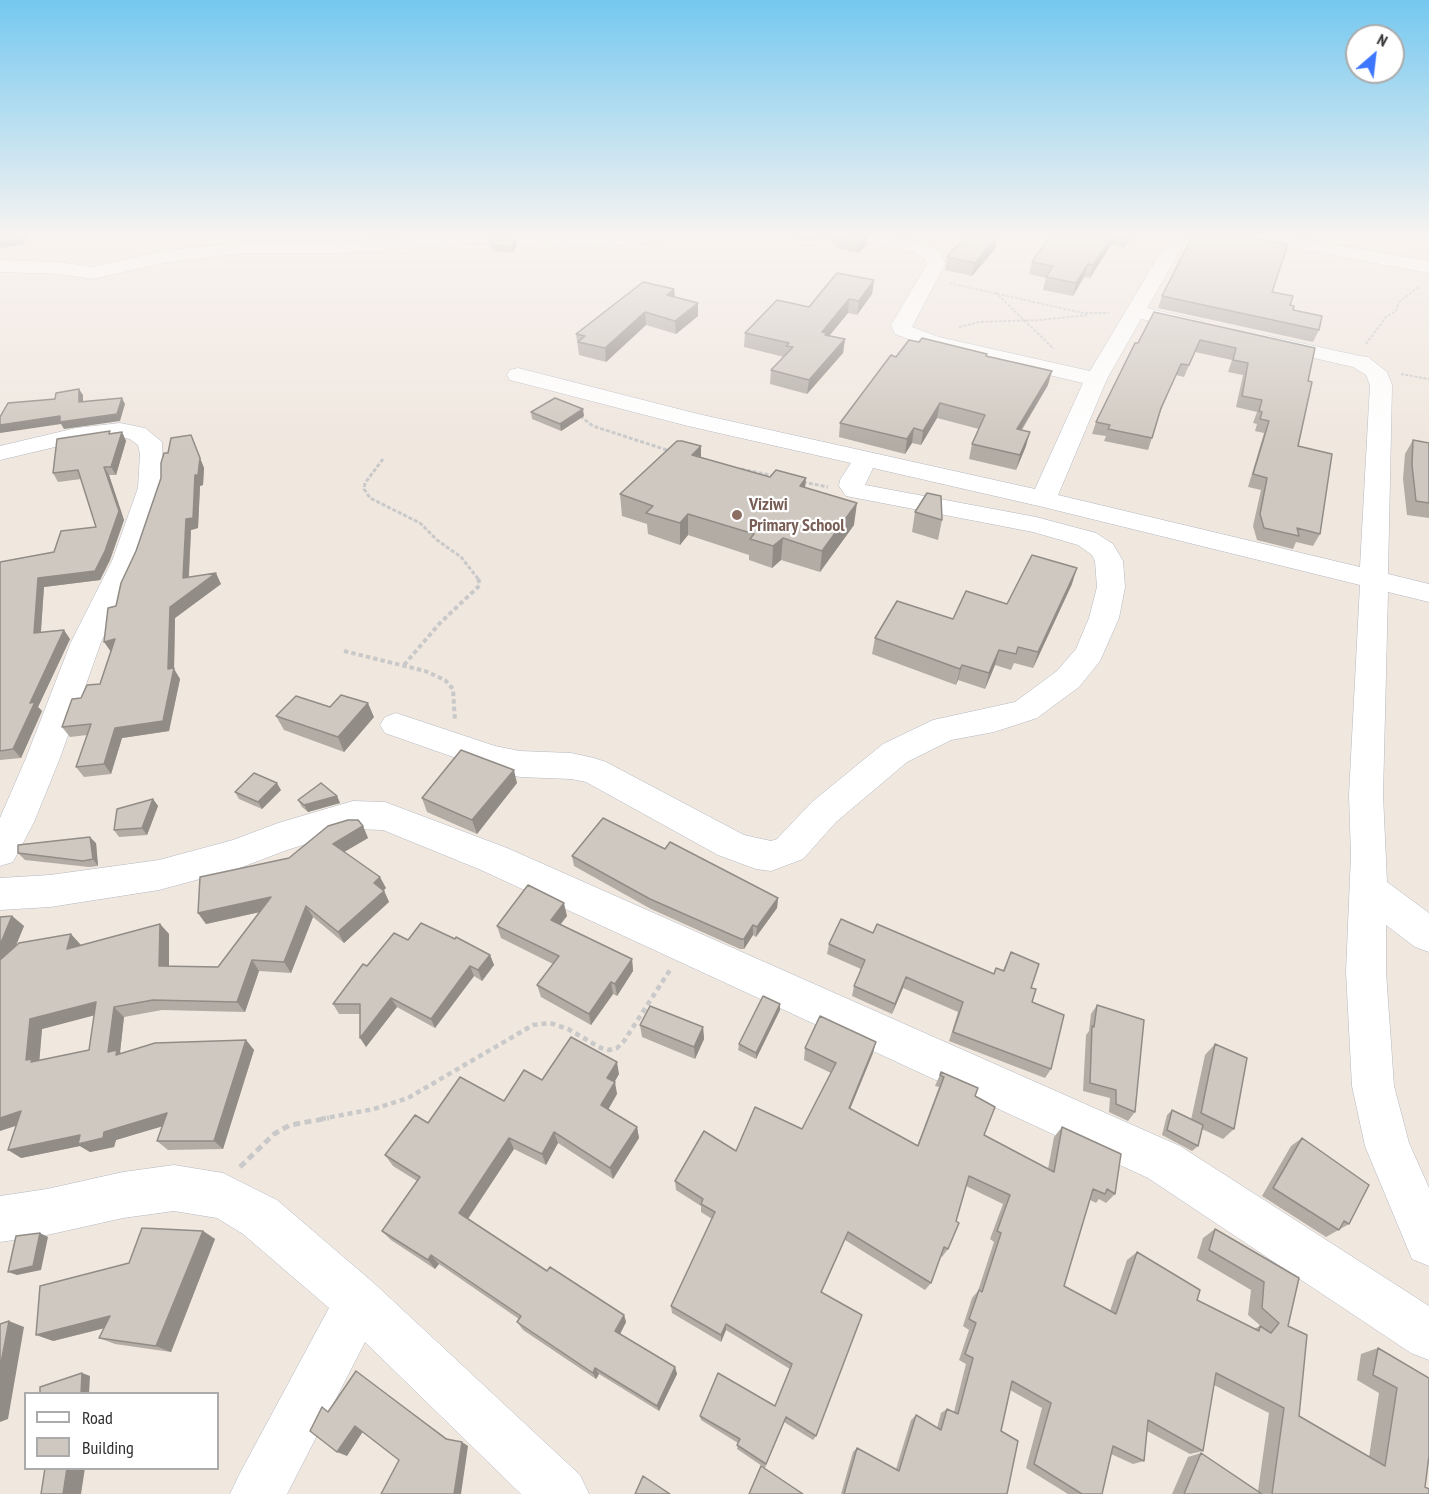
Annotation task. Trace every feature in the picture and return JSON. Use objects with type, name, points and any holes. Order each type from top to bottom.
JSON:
[{"type":"street","points":[[913,305],[901,325],[902,330],[916,337],[1096,379]]},
{"type":"street","points":[[1043,499],[1096,379],[1138,305]]},
{"type":"street","points":[[1134,311],[1214,329]]},
{"type":"street","points":[[1249,337],[1360,362],[1376,372],[1381,385],[1366,795],[1369,855],[1366,972],[1373,1086],[1387,1146],[1429,1242]]},
{"type":"street","points":[[518,375],[708,424],[865,461],[1043,499],[1429,593]]},
{"type":"street","points":[[0,851],[16,822],[43,758],[86,642],[126,561],[151,488],[153,454],[150,442],[136,433],[120,430],[76,435],[2,457]]},
{"type":"street","points":[[396,725],[520,764],[571,766],[594,771],[731,845],[756,854],[771,856],[790,849],[824,812],[895,753],[944,729],[994,720],[1026,710],[1068,679],[1089,654],[1104,618],[1111,587],[1112,573],[1103,550],[1087,539],[1036,525],[855,491],[852,486],[853,480],[865,461]]},
{"type":"street","points":[[0,894],[50,891],[159,875],[237,854],[353,814],[385,816],[494,859],[1164,1162],[1429,1335]]},
{"type":"street","points":[[1368,889],[1429,935]]},
{"type":"street","points":[[0,1219],[47,1212],[123,1195],[174,1188],[223,1197],[260,1217],[359,1302],[561,1494]]},
{"type":"street","points":[[258,1494],[359,1302]]},
{"type":"path","points":[[1008,305],[1054,348],[1068,373]]},
{"type":"path","points":[[1045,305],[1095,314]]},
{"type":"path","points":[[1360,362],[1364,349],[1386,316],[1396,311],[1398,305]]},
{"type":"path","points":[[916,337],[942,335],[959,327],[979,322],[1024,321],[1134,311]]},
{"type":"path","points":[[562,386],[578,414],[593,426],[677,453]]},
{"type":"path","points":[[383,459],[364,483],[364,489],[370,498],[420,523],[437,540],[461,556],[479,579],[480,585],[440,623],[404,665]]},
{"type":"path","points":[[731,467],[776,477]]},
{"type":"path","points":[[798,481],[855,491]]},
{"type":"path","points":[[344,651],[404,665],[435,674],[445,680],[453,689],[455,745]]},
{"type":"path","points":[[202,1192],[249,1160],[283,1128],[374,1109],[408,1098],[533,1025],[550,1023],[568,1029],[601,1048],[609,1050],[617,1048],[629,1035],[686,946]]},
{"type":"building","points":[[614,305],[696,305],[675,321],[645,312],[605,348],[578,342],[585,336],[576,334]]},
{"type":"building","points":[[772,305],[809,307],[811,305],[844,305],[822,332],[827,333],[825,335],[845,339],[809,380],[771,370],[793,347],[786,346],[789,343],[745,333]]},
{"type":"building","points":[[1202,305],[1290,305],[1294,306],[1293,310],[1322,316],[1319,330]]},
{"type":"building","points":[[1154,312],[1315,348],[1308,381],[1312,382],[1298,446],[1332,454],[1320,534],[1297,528],[1299,536],[1264,528],[1260,514],[1267,478],[1253,474],[1269,421],[1260,419],[1262,412],[1259,411],[1262,400],[1242,396],[1248,363],[1233,360],[1236,348],[1200,340],[1189,365],[1181,364],[1161,408],[1152,438],[1108,429],[1110,425],[1096,422],[1135,343],[1138,343]]},
{"type":"building","points":[[922,338],[1052,371],[1017,429],[1030,432],[1020,455],[972,444],[985,415],[940,403],[923,431],[914,428],[907,439],[840,423],[891,355],[896,357],[909,340],[919,342]]},
{"type":"building","points":[[79,389],[79,402],[122,398],[117,414],[60,422],[60,416],[0,425],[0,417],[8,403],[55,399],[56,393]]},
{"type":"building","points":[[555,398],[583,409],[560,424],[531,412]]},
{"type":"building","points":[[110,431],[109,434],[122,432],[111,467],[104,467],[119,511],[105,551],[95,571],[38,578],[34,633],[64,630],[30,703],[35,702],[13,749],[0,751],[0,562],[54,552],[61,531],[96,527],[78,470],[53,473],[57,439]]},
{"type":"building","points":[[191,435],[200,458],[198,475],[195,475],[193,518],[186,519],[183,578],[216,573],[170,607],[168,669],[174,668],[163,721],[115,728],[104,764],[76,767],[91,724],[62,727],[72,699],[81,698],[87,685],[100,684],[115,639],[104,642],[108,608],[116,606],[121,583],[136,551],[161,478],[164,453],[168,453],[171,438]]},
{"type":"building","points":[[1413,440],[1429,443],[1429,503],[1416,501],[1412,465]]},
{"type":"building","points":[[677,441],[701,446],[692,455],[770,477],[776,470],[806,478],[800,486],[857,503],[822,551],[783,538],[773,546],[750,539],[754,534],[688,514],[680,523],[646,513],[653,506],[620,494]]},
{"type":"building","points":[[927,493],[941,496],[942,520],[915,512]]},
{"type":"building","points":[[1032,555],[1077,568],[1038,652],[1018,647],[1016,654],[999,650],[989,673],[962,665],[960,669],[875,638],[897,601],[953,619],[966,591],[1007,604]]},
{"type":"building","points":[[341,695],[368,703],[338,737],[276,716],[296,696],[330,707]]},
{"type":"building","points":[[461,750],[514,770],[472,820],[422,798]]},
{"type":"building","points":[[254,773],[277,783],[258,802],[235,792]]},
{"type":"building","points":[[321,783],[337,796],[304,805],[298,800]]},
{"type":"building","points":[[153,799],[142,828],[114,830],[117,809]]},
{"type":"building","points":[[603,818],[665,849],[670,842],[778,898],[757,927],[753,925],[744,939],[650,899],[572,856]]},
{"type":"building","points":[[348,820],[358,820],[363,826],[333,844],[380,877],[374,883],[384,891],[338,932],[306,906],[284,962],[252,960],[237,1002],[153,1000],[114,1007],[108,1052],[117,1050],[116,1055],[155,1043],[246,1040],[214,1141],[157,1141],[167,1113],[104,1132],[103,1138],[78,1144],[80,1135],[8,1150],[21,1111],[0,1118],[0,960],[19,943],[71,934],[67,949],[160,924],[159,966],[218,967],[271,897],[198,913],[200,877],[289,858],[328,826]],"holes":[[[96,1002],[89,1050],[31,1062],[32,1059],[26,1060],[30,1019]]]},
{"type":"building","points":[[90,837],[93,859],[83,861],[18,853],[18,845]]},
{"type":"building","points":[[528,885],[564,903],[551,920],[632,959],[615,984],[611,982],[589,1014],[537,985],[559,956],[497,926]]},
{"type":"building","points":[[12,916],[0,945],[0,917]]},
{"type":"building","points":[[841,919],[873,933],[877,924],[994,974],[996,968],[1004,971],[1011,952],[1039,964],[1031,988],[1036,989],[1032,1002],[1064,1015],[1051,1069],[953,1032],[963,1002],[906,977],[895,1004],[854,986],[865,960],[829,944]]},
{"type":"building","points":[[421,923],[455,939],[456,937],[490,955],[478,970],[470,966],[431,1019],[391,998],[360,1038],[360,1004],[333,1004],[363,964],[367,966],[394,933],[408,940]]},
{"type":"building","points":[[763,996],[780,1004],[756,1053],[739,1044]]},
{"type":"building","points":[[1097,1005],[1144,1020],[1135,1112],[1116,1104],[1116,1090],[1090,1083],[1092,1026],[1094,1027]]},
{"type":"building","points":[[650,1006],[703,1027],[694,1047],[640,1025]]},
{"type":"building","points":[[820,1016],[876,1042],[849,1108],[918,1146],[944,1077],[940,1075],[941,1072],[978,1088],[975,1096],[995,1107],[984,1135],[1054,1172],[1062,1127],[1121,1154],[1115,1194],[1107,1189],[1105,1194],[1093,1189],[1064,1286],[1116,1314],[1137,1252],[1200,1290],[1197,1300],[1259,1331],[1260,1326],[1271,1333],[1279,1323],[1262,1308],[1264,1282],[1209,1250],[1215,1229],[1299,1278],[1288,1326],[1307,1335],[1299,1416],[1385,1466],[1397,1388],[1373,1375],[1378,1348],[1429,1378],[1429,1456],[1425,1487],[1429,1489],[1429,1494],[1272,1494],[1284,1408],[1216,1373],[1203,1451],[1148,1420],[1144,1461],[1113,1446],[1102,1494],[1082,1494],[1034,1464],[1051,1403],[1012,1381],[1001,1431],[1018,1441],[1007,1494],[844,1494],[857,1448],[899,1471],[916,1415],[941,1430],[947,1409],[958,1414],[973,1358],[965,1354],[976,1323],[969,1319],[979,1290],[982,1292],[1001,1233],[997,1231],[1010,1195],[969,1176],[956,1221],[959,1223],[948,1249],[944,1247],[931,1283],[848,1232],[821,1292],[862,1315],[816,1436],[786,1417],[766,1464],[737,1445],[740,1439],[700,1416],[718,1373],[775,1406],[792,1364],[726,1324],[721,1335],[671,1306],[715,1212],[701,1204],[703,1199],[675,1181],[704,1131],[736,1151],[755,1107],[802,1129],[836,1063],[805,1048]]},
{"type":"building","points":[[571,1037],[617,1062],[607,1078],[615,1082],[601,1105],[637,1127],[610,1168],[554,1132],[542,1154],[509,1138],[459,1213],[547,1271],[550,1267],[624,1315],[615,1331],[675,1367],[657,1406],[595,1368],[593,1373],[517,1322],[521,1316],[431,1255],[428,1260],[382,1231],[420,1177],[385,1155],[415,1115],[428,1123],[460,1077],[504,1101],[524,1070],[542,1080]]},
{"type":"building","points":[[1215,1044],[1247,1058],[1234,1129],[1201,1113]]},
{"type":"building","points":[[1172,1110],[1203,1125],[1198,1146],[1167,1130]]},
{"type":"building","points":[[1302,1138],[1369,1185],[1349,1224],[1344,1221],[1339,1230],[1273,1188]]},
{"type":"building","points":[[142,1228],[203,1231],[156,1346],[99,1338],[110,1316],[36,1335],[40,1286],[129,1263]]},
{"type":"building","points":[[40,1233],[33,1266],[8,1272],[16,1236]]},
{"type":"building","points":[[9,1321],[0,1368],[0,1324]]},
{"type":"building","points":[[356,1371],[446,1439],[462,1442],[454,1494],[381,1494],[399,1460],[355,1426],[337,1452],[310,1431],[322,1407],[328,1412]]},
{"type":"building","points":[[82,1373],[81,1392],[40,1392],[40,1387]]},
{"type":"building","points":[[1201,1453],[1262,1494],[1184,1494]]},
{"type":"building","points":[[761,1466],[803,1494],[749,1494]]},
{"type":"building","points":[[45,1470],[67,1470],[63,1494],[41,1494]]},
{"type":"building","points":[[643,1476],[670,1494],[635,1494]]},
{"type":"place","name":"Viziwi Primary School","points":[[737,515]]}]
